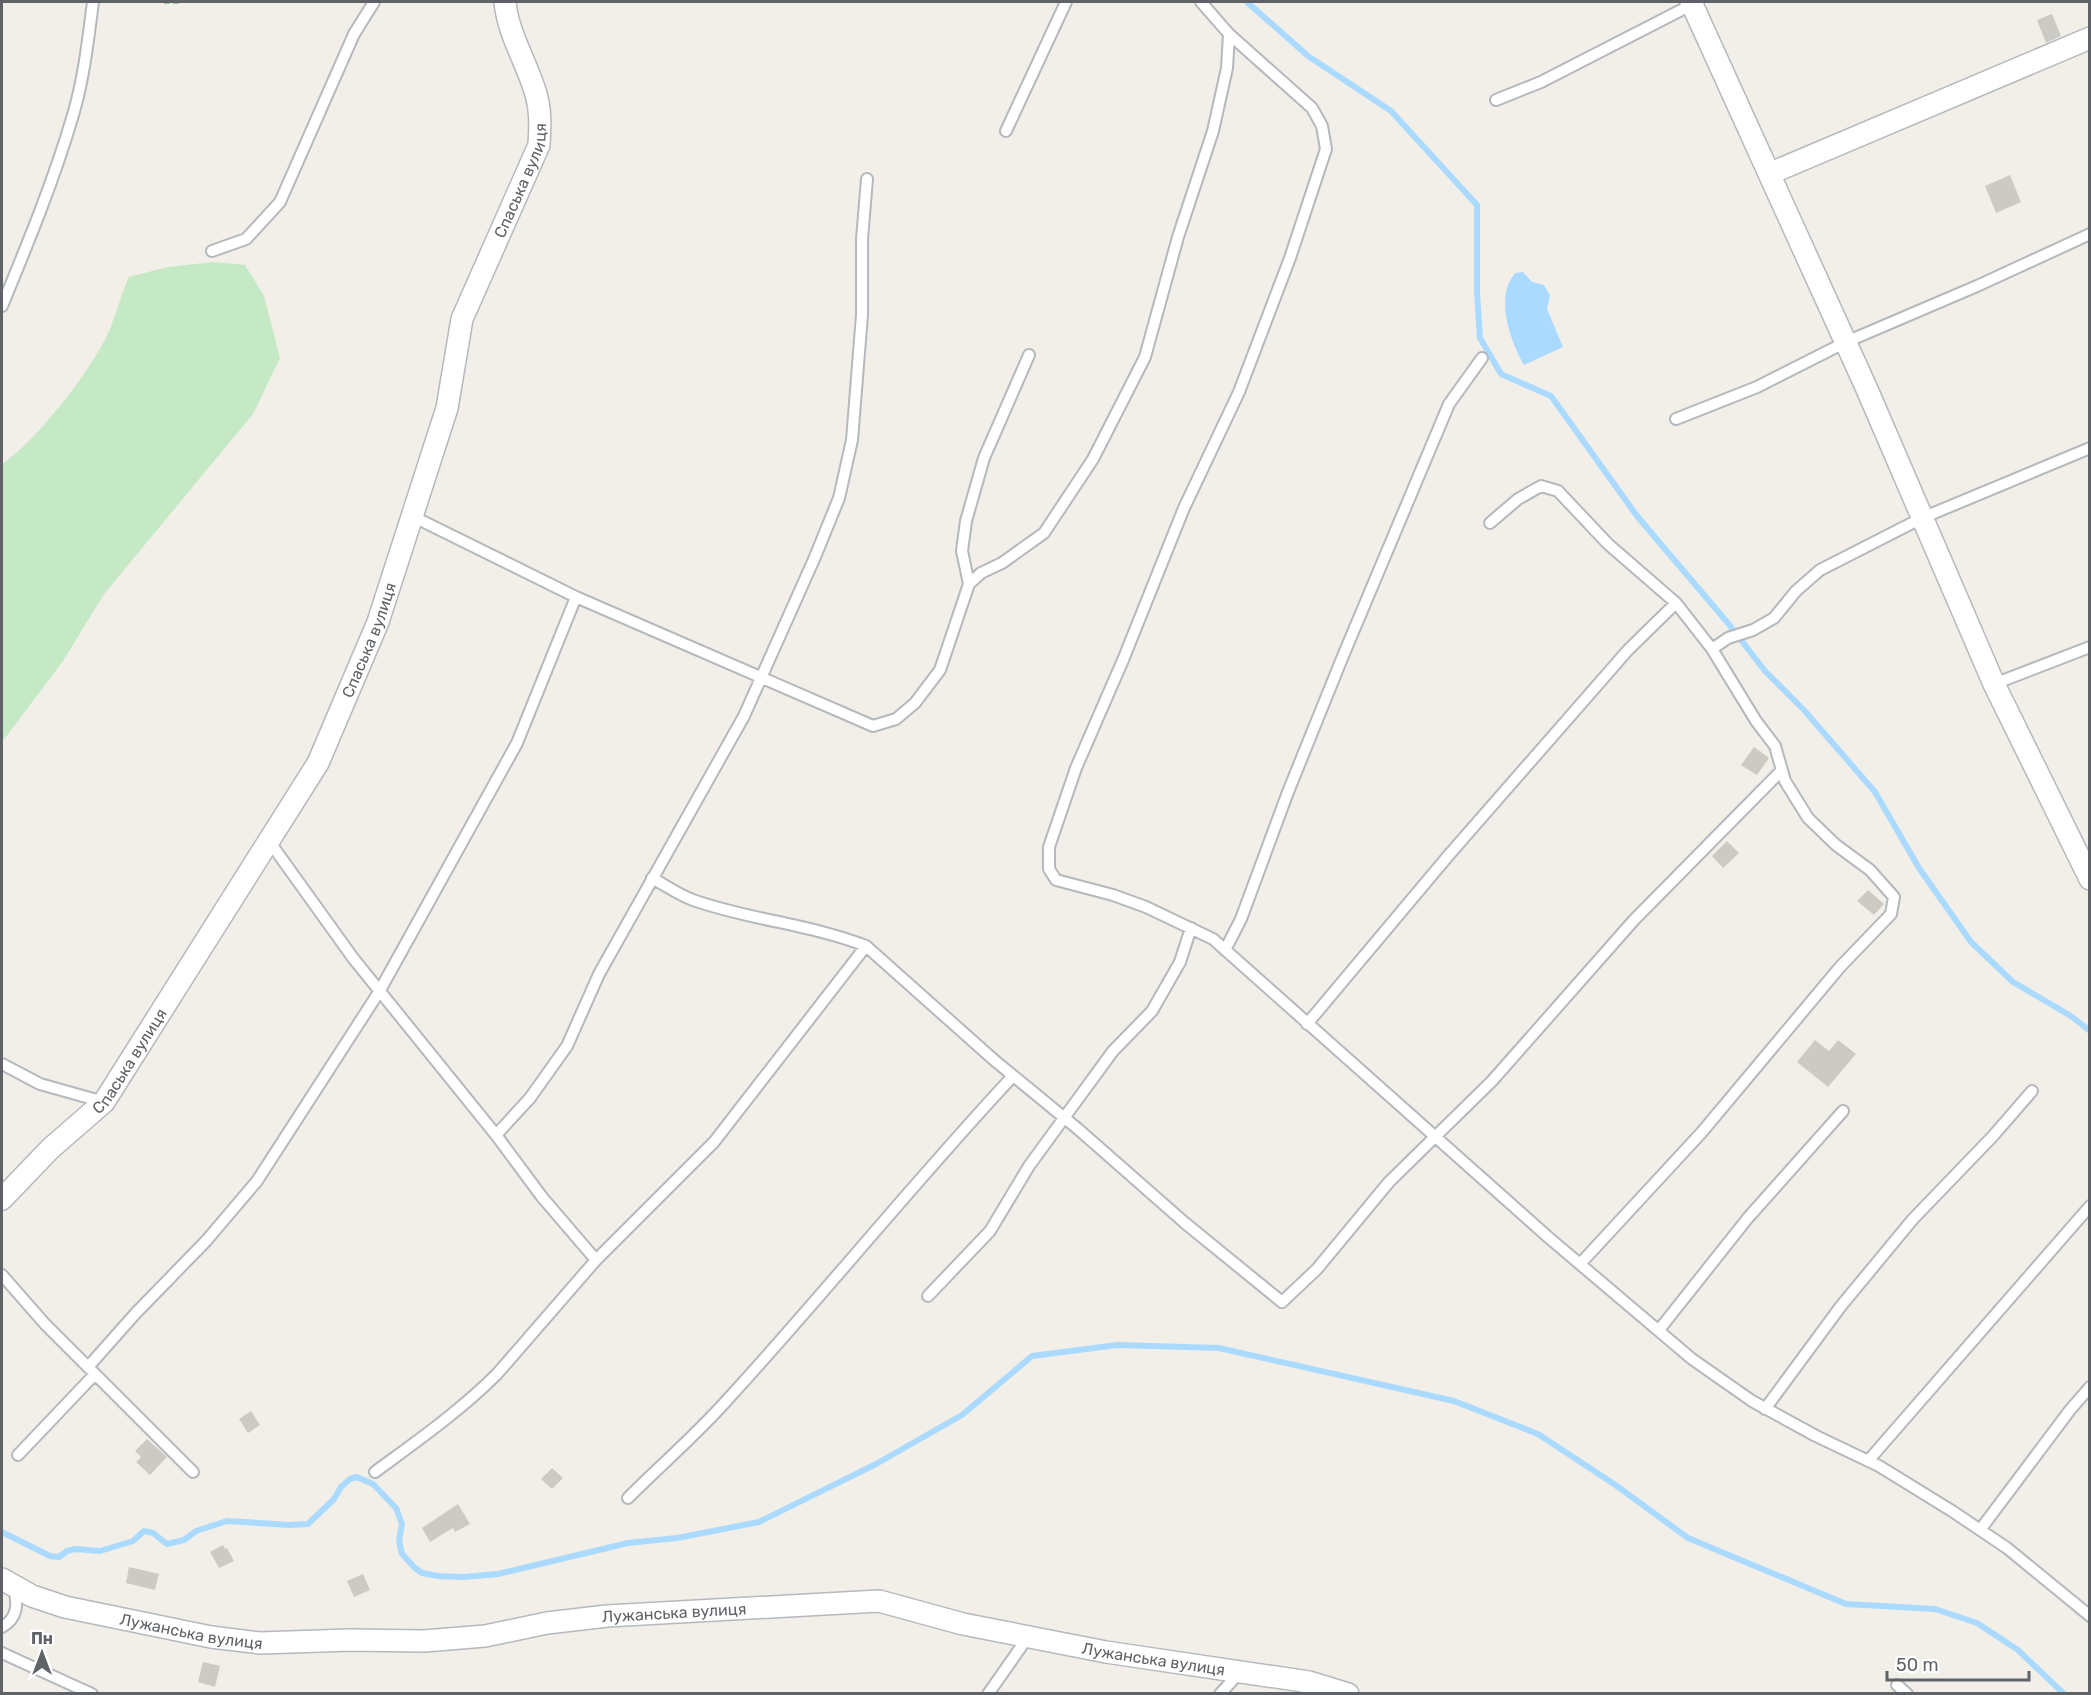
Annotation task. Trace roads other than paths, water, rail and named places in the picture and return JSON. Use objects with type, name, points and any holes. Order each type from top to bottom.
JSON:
[{"type":"street","name":"Спаська вулиця","points":[[2,1199],[50,1149],[104,1102],[318,763],[378,622],[447,408],[462,319],[539,145],[540,116],[536,94],[519,52],[505,2]]},
{"type":"street","points":[[1694,2],[1846,342],[1994,684],[2090,879]]},
{"type":"street","points":[[1770,173],[2090,38]]},
{"type":"street","name":"Лужанська вулиця","points":[[8,1583],[41,1600],[65,1607],[211,1636],[260,1643],[350,1640],[433,1641],[485,1636],[547,1623],[607,1616],[879,1601],[963,1624],[1106,1652],[1309,1682],[1348,1694]]},
{"type":"lane","points":[[2,306],[38,220],[74,114],[86,58],[93,2]]},
{"type":"lane","points":[[212,251],[246,239],[280,202],[354,34],[374,2]]},
{"type":"lane","points":[[1006,131],[1066,2]]},
{"type":"lane","points":[[1201,2],[1229,34],[1312,108],[1322,126],[1326,149],[1290,258],[1239,392],[1184,508],[1124,660],[1076,768],[1049,847],[1049,869],[1056,880],[1113,895],[1146,907],[1213,939],[1580,1264],[1692,1359],[1766,1409],[1868,1461],[1980,1530],[2007,1548],[2090,1616]]},
{"type":"lane","points":[[1496,100],[1541,82],[1694,2]]},
{"type":"lane","points":[[412,516],[576,597],[873,726],[896,719],[915,703],[940,670],[969,584],[981,573],[1002,563],[1044,533],[1093,459],[1144,357],[1178,237],[1213,131],[1227,68],[1229,34]]},
{"type":"lane","points":[[496,1135],[530,1098],[567,1046],[599,974],[744,716],[839,498],[852,440],[862,315],[862,239],[867,179]]},
{"type":"lane","points":[[1676,419],[1757,387],[1846,342],[1977,286],[2090,234]]},
{"type":"lane","points":[[969,584],[962,551],[966,521],[984,458],[1029,356]]},
{"type":"lane","points":[[1225,950],[1241,919],[1342,656],[1449,404],[1482,358]]},
{"type":"lane","points":[[1712,649],[1728,638],[1753,630],[1774,618],[1796,591],[1820,570],[1922,518],[2090,448]]},
{"type":"lane","points":[[1490,523],[1518,499],[1541,486],[1558,491],[1608,544],[1676,603],[1712,649],[1756,721],[1775,746],[1785,781],[1808,818],[1836,845],[1870,870],[1894,897],[1891,914],[1840,967],[1701,1132],[1580,1264]]},
{"type":"lane","points":[[18,1455],[91,1370],[135,1314],[206,1240],[257,1181],[380,992],[518,743],[576,597]]},
{"type":"lane","points":[[1307,1024],[1448,856],[1613,667],[1676,603]]},
{"type":"lane","points":[[1994,684],[2090,647]]},
{"type":"lane","points":[[652,878],[691,899],[794,927],[843,937],[866,946],[1013,1076],[1281,1302],[1317,1269],[1389,1182],[1491,1081],[1634,920],[1782,770]]},
{"type":"lane","points":[[269,841],[352,958],[496,1135],[542,1197],[596,1260]]},
{"type":"lane","points":[[928,1296],[990,1231],[1029,1166],[1113,1051],[1152,1011],[1180,962],[1191,928]]},
{"type":"lane","points":[[375,1472],[462,1407],[480,1390],[596,1260],[714,1142],[866,946]]},
{"type":"lane","points":[[2,1064],[40,1084],[104,1102]]},
{"type":"lane","points":[[628,1498],[726,1401],[856,1255],[956,1137],[1013,1076]]},
{"type":"lane","points":[[1766,1409],[1841,1306],[1912,1219],[1993,1136],[2032,1091]]},
{"type":"lane","points":[[1659,1330],[1747,1219],[1843,1111]]},
{"type":"lane","points":[[1868,1461],[2090,1206]]},
{"type":"lane","points":[[2,1275],[45,1324],[193,1472]]},
{"type":"lane","points":[[1980,1530],[2070,1410],[2090,1387]]},
{"type":"lane","points":[[2,1627],[9,1623],[17,1608],[8,1583]]},
{"type":"lane","points":[[988,1694],[1028,1636]]},
{"type":"lane","points":[[2,1653],[92,1694]]},
{"type":"lane","points":[[1220,1694],[1240,1672]]},
{"type":"lane","points":[[1897,1685],[1907,1694]]},
{"type":"water","points":[[1523,272],[1532,282],[1544,285],[1550,296],[1547,309],[1563,347],[1524,365],[1511,337],[1505,305],[1509,282],[1515,273]]},
{"type":"waterway","points":[[1247,2],[1308,56],[1391,111],[1477,205],[1477,292],[1480,338],[1501,374],[1551,396],[1637,516],[1727,622],[1765,671],[1804,710],[1875,792],[1919,868],[1971,942],[2013,982],[2071,1016],[2090,1031]]},
{"type":"waterway","points":[[2,1532],[50,1556],[59,1557],[75,1549],[100,1551],[133,1541],[144,1531],[153,1533],[167,1544],[184,1540],[196,1531],[227,1521],[308,1524],[334,1499],[341,1487],[350,1479],[357,1477],[373,1484],[396,1508],[402,1524],[399,1541],[402,1554],[422,1573],[464,1577],[498,1574],[628,1543],[677,1538],[759,1522],[876,1464],[962,1415],[1032,1356],[1117,1345],[1219,1348],[1454,1401],[1538,1434],[1614,1484],[1688,1538],[1846,1604],[1935,1609],[1977,1623],[2018,1650],[2064,1694]]}]
